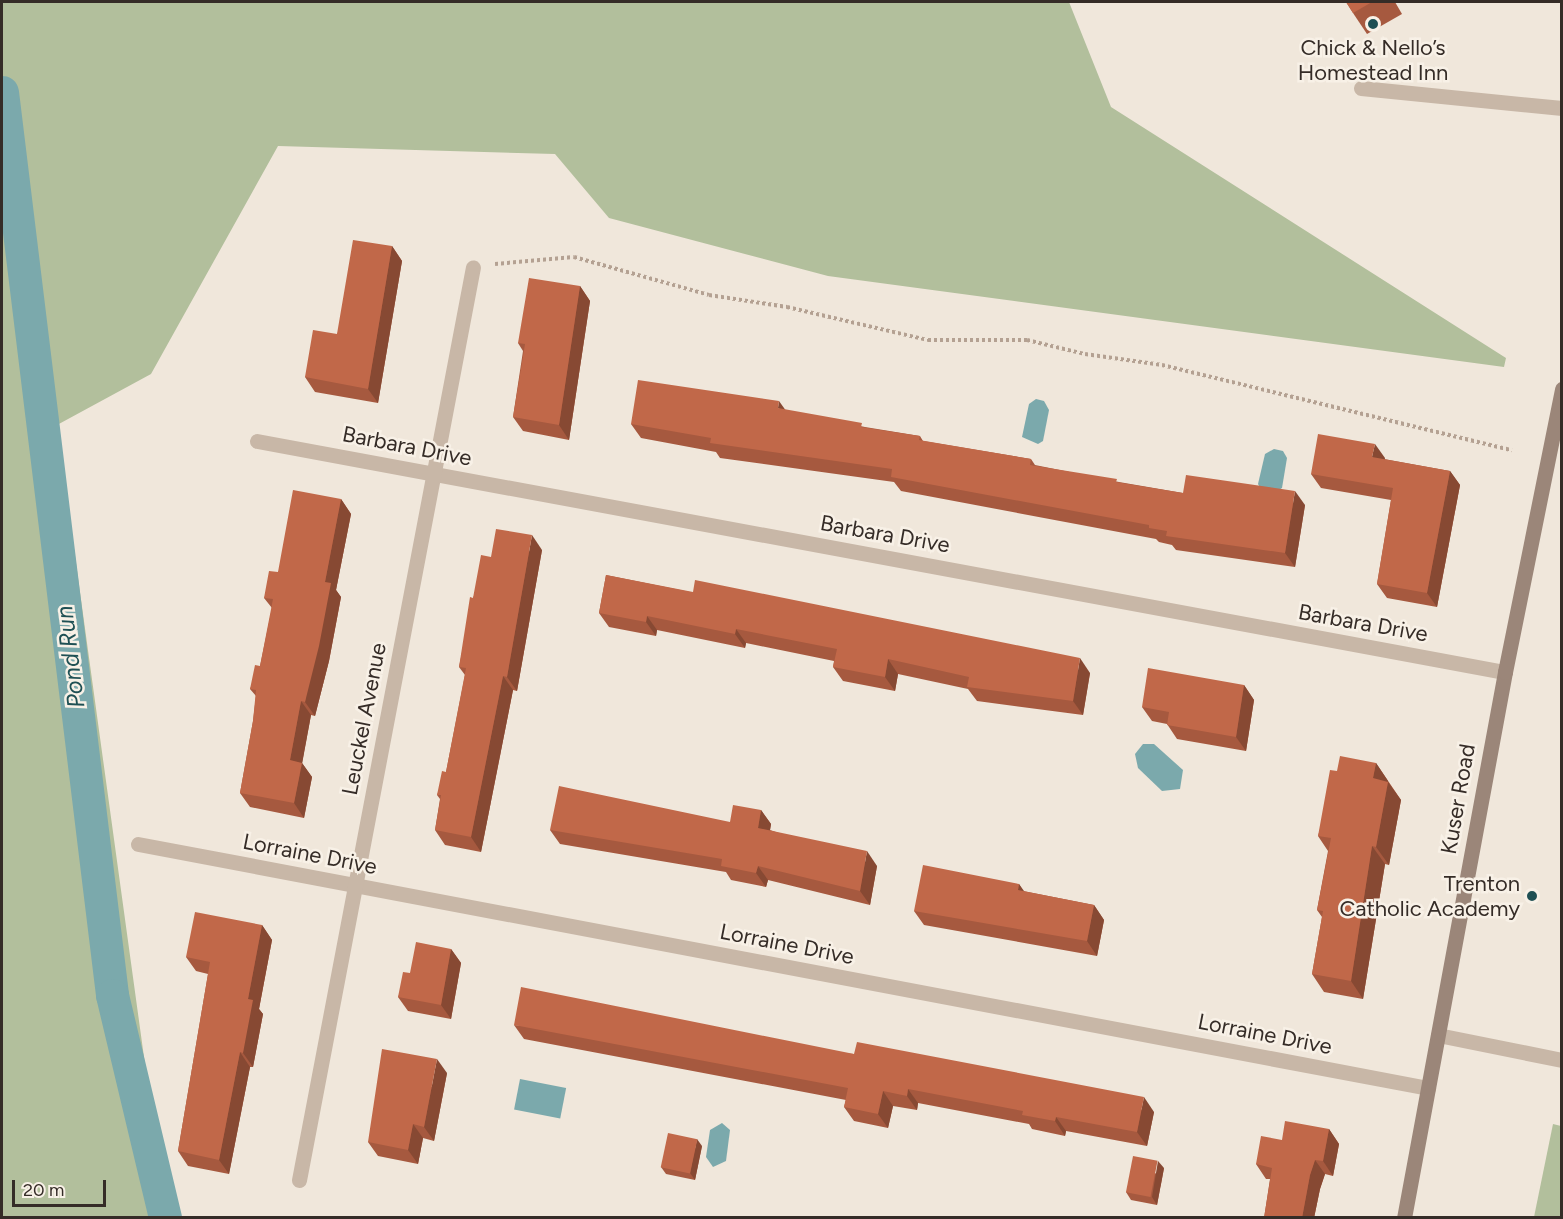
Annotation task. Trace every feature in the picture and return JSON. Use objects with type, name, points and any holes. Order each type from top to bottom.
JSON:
[{"type":"street","points":[[1361,88],[1562,108]]},
{"type":"street","name":"Leuckel Avenue","points":[[299,1180],[473,267]]},
{"type":"street","name":"Kuser Road","points":[[1404,1218],[1505,672],[1562,389]]},
{"type":"street","name":"Barbara Drive","points":[[257,441],[1505,672]]},
{"type":"street","name":"Lorraine Drive","points":[[138,844],[1428,1088]]},
{"type":"street","points":[[1438,1035],[1562,1060]]},
{"type":"path","points":[[473,267],[574,257],[709,295],[787,307],[928,340],[1027,340],[1085,354],[1162,365],[1512,450]]},
{"type":"green space","points":[[2,2],[1069,2],[1111,107],[1506,358],[1504,367],[828,276],[609,218],[555,154],[278,146],[151,374],[57,425],[166,1217],[2,1217]]},
{"type":"green space","points":[[1553,1124],[1561,1126],[1561,1217],[1534,1217]]},
{"type":"water","points":[[1036,399],[1044,401],[1049,410],[1043,441],[1038,444],[1022,437],[1029,404]]},
{"type":"water","points":[[1274,449],[1283,451],[1287,458],[1282,488],[1274,493],[1262,491],[1258,484],[1265,454]]},
{"type":"water","points":[[1143,744],[1154,744],[1183,770],[1180,789],[1162,791],[1138,768],[1135,754]]},
{"type":"water","points":[[520,1079],[566,1088],[560,1118],[514,1109]]},
{"type":"water","points":[[722,1123],[730,1130],[726,1161],[713,1167],[706,1157],[710,1130]]},
{"type":"building","points":[[1346,2],[1372,2],[1353,13]]},
{"type":"building","points":[[353,240],[392,246],[368,389],[305,377],[313,330],[337,334]]},
{"type":"building","points":[[529,278],[580,286],[559,425],[513,417],[525,344],[518,343]]},
{"type":"building","points":[[638,380],[779,401],[778,408],[862,423],[861,427],[920,436],[919,440],[1031,459],[1030,465],[1117,479],[1116,482],[1183,493],[1186,475],[1295,491],[1285,553],[1166,536],[1167,531],[1149,528],[1149,525],[891,477],[892,469],[710,443],[711,438],[631,424]]},
{"type":"building","points":[[1318,434],[1375,444],[1372,457],[1450,471],[1427,593],[1377,584],[1393,488],[1311,474]]},
{"type":"building","points":[[293,490],[341,499],[325,582],[331,583],[319,646],[305,702],[301,701],[290,760],[302,763],[294,803],[240,793],[256,690],[250,689],[255,665],[260,666],[273,599],[264,598],[269,571],[278,572]]},
{"type":"building","points":[[496,529],[532,535],[507,677],[503,676],[471,837],[435,830],[441,795],[437,795],[442,771],[446,772],[466,668],[459,667],[470,597],[473,598],[481,555],[491,557]]},
{"type":"building","points":[[606,575],[693,592],[695,580],[1080,658],[1073,701],[967,687],[969,677],[888,659],[885,677],[833,667],[837,649],[736,629],[735,634],[647,616],[646,622],[599,613]]},
{"type":"building","points":[[1148,668],[1244,685],[1236,737],[1167,725],[1169,712],[1142,707]]},
{"type":"building","points":[[1340,756],[1376,763],[1373,778],[1388,782],[1376,847],[1372,846],[1351,981],[1312,974],[1323,911],[1317,910],[1331,838],[1318,836],[1330,770],[1337,771]]},
{"type":"building","points":[[559,786],[730,822],[733,805],[761,810],[758,828],[867,851],[860,891],[758,866],[756,873],[721,866],[722,859],[550,830]]},
{"type":"building","points":[[923,865],[1019,884],[1018,890],[1094,905],[1087,941],[914,911]]},
{"type":"building","points":[[195,912],[262,925],[248,999],[253,1000],[243,1053],[240,1052],[219,1160],[178,1151],[210,962],[186,957]]},
{"type":"building","points":[[416,942],[451,949],[441,1005],[398,997],[403,972],[410,973]]},
{"type":"building","points":[[521,987],[854,1054],[857,1042],[1144,1097],[1137,1132],[1056,1117],[1055,1121],[1022,1115],[1023,1111],[908,1089],[907,1096],[883,1091],[878,1114],[844,1107],[848,1088],[514,1025]]},
{"type":"building","points":[[382,1049],[437,1059],[424,1127],[413,1124],[408,1150],[368,1142]]},
{"type":"building","points":[[1285,1121],[1329,1129],[1323,1161],[1315,1160],[1302,1218],[1264,1218],[1272,1168],[1256,1164],[1261,1136],[1282,1140]]},
{"type":"building","points":[[668,1133],[697,1139],[690,1173],[661,1167]]},
{"type":"building","points":[[1133,1156],[1158,1161],[1150,1197],[1126,1192]]},
{"type":"waterway","name":"Pond Run","points":[[2,92],[112,995],[165,1218]]},
{"type":"place","name":"Chick & Nello’s Homestead Inn","points":[[1373,24]]},
{"type":"place","name":"Trenton Catholic Academy","points":[[1532,896]]}]
